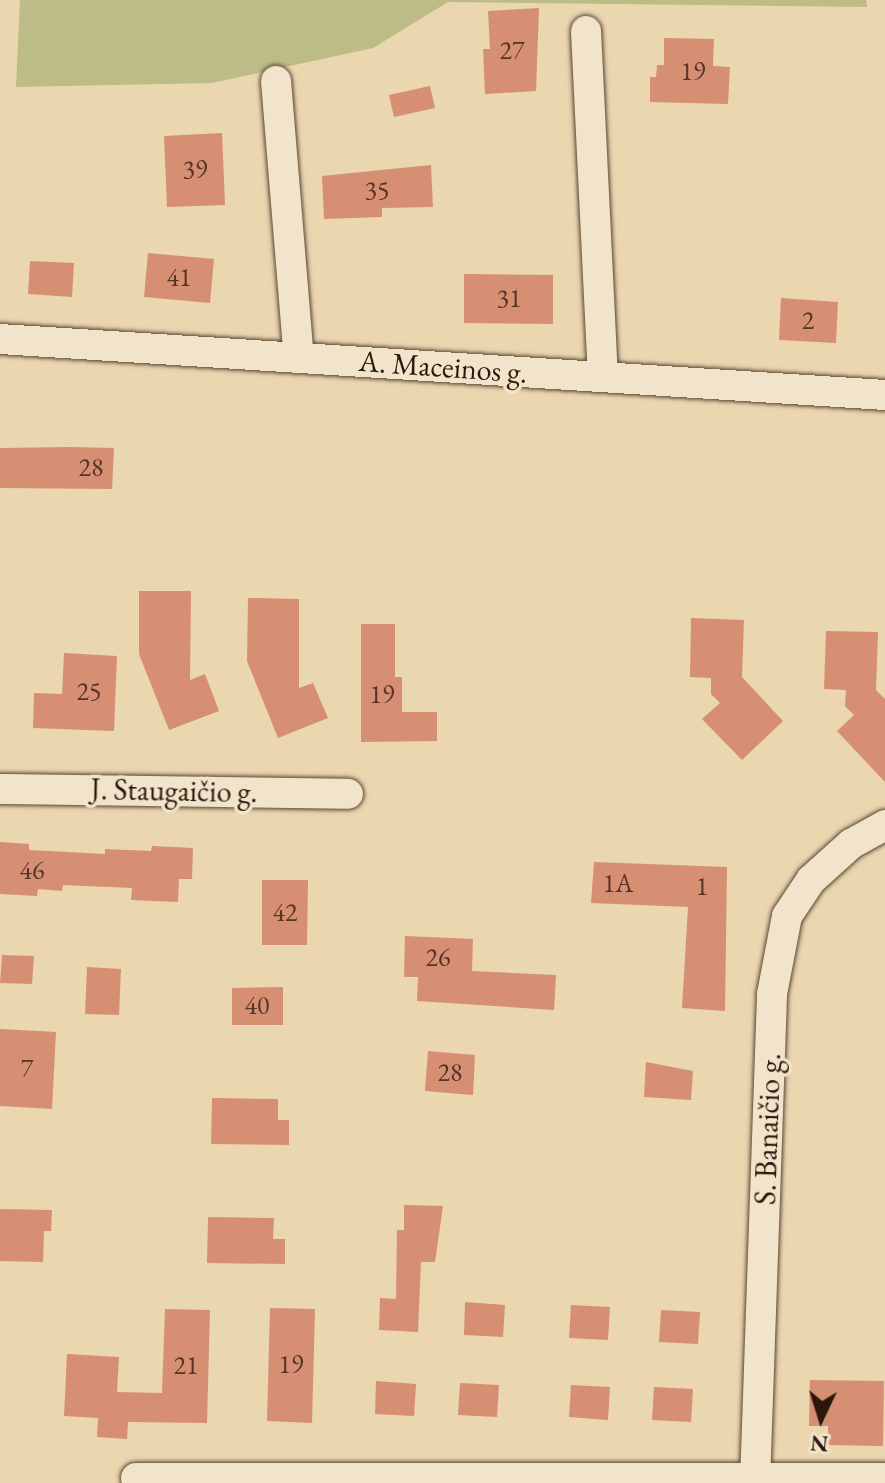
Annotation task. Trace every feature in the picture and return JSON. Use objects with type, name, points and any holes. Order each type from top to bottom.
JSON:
[{"type":"street","points":[[586,31],[603,377]]},
{"type":"street","points":[[276,81],[299,358]]},
{"type":"street","name":"A. Maceinos g.","points":[[0,339],[885,395]]},
{"type":"street","name":"J. Staugaičio g.","points":[[0,789],[348,794]]},
{"type":"street","name":"S. Banaičio g.","points":[[754,1482],[772,994],[784,931],[787,916],[811,880],[851,844],[885,825]]},
{"type":"street","points":[[136,1478],[754,1482],[885,1478]]},
{"type":"shaded area","points":[[20,0],[866,0],[867,7],[448,2],[373,48],[212,83],[16,87]]},
{"type":"building","points":[[539,8],[536,91],[485,94],[483,49],[490,49],[488,11]]},
{"type":"building","points":[[664,38],[714,39],[713,66],[730,67],[728,104],[650,102],[650,77],[656,77],[657,65],[664,65]]},
{"type":"building","points":[[430,86],[435,108],[394,117],[389,95]]},
{"type":"building","points":[[222,133],[225,205],[167,207],[164,136]]},
{"type":"building","points":[[431,165],[433,207],[382,208],[382,217],[324,219],[322,176]]},
{"type":"building","points":[[148,253],[214,259],[210,303],[144,297]]},
{"type":"building","points":[[30,261],[74,263],[72,297],[28,294]]},
{"type":"building","points":[[464,274],[553,275],[553,324],[464,323]]},
{"type":"building","points":[[781,298],[838,302],[836,343],[779,340]]},
{"type":"building","points":[[0,448],[114,448],[112,489],[0,488]]},
{"type":"building","points":[[139,591],[191,591],[190,680],[205,674],[219,711],[169,730],[139,654]]},
{"type":"building","points":[[248,598],[299,599],[299,688],[313,683],[328,718],[278,738],[247,661]]},
{"type":"building","points":[[691,618],[744,620],[742,677],[783,721],[742,760],[702,719],[720,703],[711,694],[711,678],[690,677]]},
{"type":"building","points":[[361,624],[395,624],[395,677],[402,677],[402,712],[437,712],[437,741],[361,742]]},
{"type":"building","points":[[826,631],[878,632],[876,690],[885,699],[885,782],[837,731],[854,715],[845,706],[846,690],[824,689]]},
{"type":"building","points":[[64,653],[117,656],[114,731],[33,728],[34,693],[62,694]]},
{"type":"building","points":[[0,842],[29,844],[29,850],[105,854],[105,849],[151,851],[152,846],[193,848],[192,879],[179,879],[178,902],[131,900],[132,888],[63,885],[62,891],[38,889],[37,896],[0,894]]},
{"type":"building","points":[[594,862],[727,867],[725,1011],[682,1008],[688,907],[591,903]]},
{"type":"building","points":[[262,880],[308,880],[307,945],[262,945]]},
{"type":"building","points":[[405,936],[473,939],[472,971],[556,975],[554,1010],[417,1001],[418,977],[404,977]]},
{"type":"building","points":[[2,955],[34,956],[32,984],[0,983]]},
{"type":"building","points":[[87,967],[121,969],[119,1015],[85,1014]]},
{"type":"building","points":[[283,987],[283,1025],[232,1025],[232,988]]},
{"type":"building","points":[[0,1029],[56,1032],[52,1109],[0,1106]]},
{"type":"building","points":[[428,1051],[475,1055],[473,1095],[425,1091]]},
{"type":"building","points":[[646,1062],[693,1071],[691,1100],[644,1097]]},
{"type":"building","points":[[212,1098],[278,1099],[278,1120],[289,1120],[289,1145],[211,1144]]},
{"type":"building","points":[[404,1205],[443,1206],[435,1262],[421,1262],[418,1332],[379,1330],[380,1298],[396,1299],[397,1230],[404,1230]]},
{"type":"building","points":[[0,1209],[52,1210],[51,1231],[44,1231],[43,1262],[0,1261]]},
{"type":"building","points":[[208,1217],[274,1218],[273,1239],[285,1239],[285,1264],[207,1263]]},
{"type":"building","points":[[465,1302],[505,1305],[503,1337],[464,1335]]},
{"type":"building","points":[[571,1305],[610,1307],[608,1340],[569,1338]]},
{"type":"building","points":[[270,1308],[315,1309],[312,1423],[267,1421]]},
{"type":"building","points":[[165,1309],[210,1310],[207,1423],[128,1422],[127,1439],[97,1437],[98,1418],[64,1416],[67,1354],[119,1357],[117,1392],[162,1393]]},
{"type":"building","points":[[661,1310],[700,1312],[698,1344],[659,1342]]},
{"type":"building","points":[[810,1380],[884,1381],[883,1446],[828,1445],[828,1426],[809,1426]]},
{"type":"building","points":[[376,1381],[416,1384],[414,1416],[375,1414]]},
{"type":"building","points":[[460,1383],[499,1385],[497,1417],[458,1415]]},
{"type":"building","points":[[571,1385],[610,1387],[608,1420],[569,1417]]},
{"type":"building","points":[[654,1387],[693,1389],[691,1422],[652,1420]]}]
